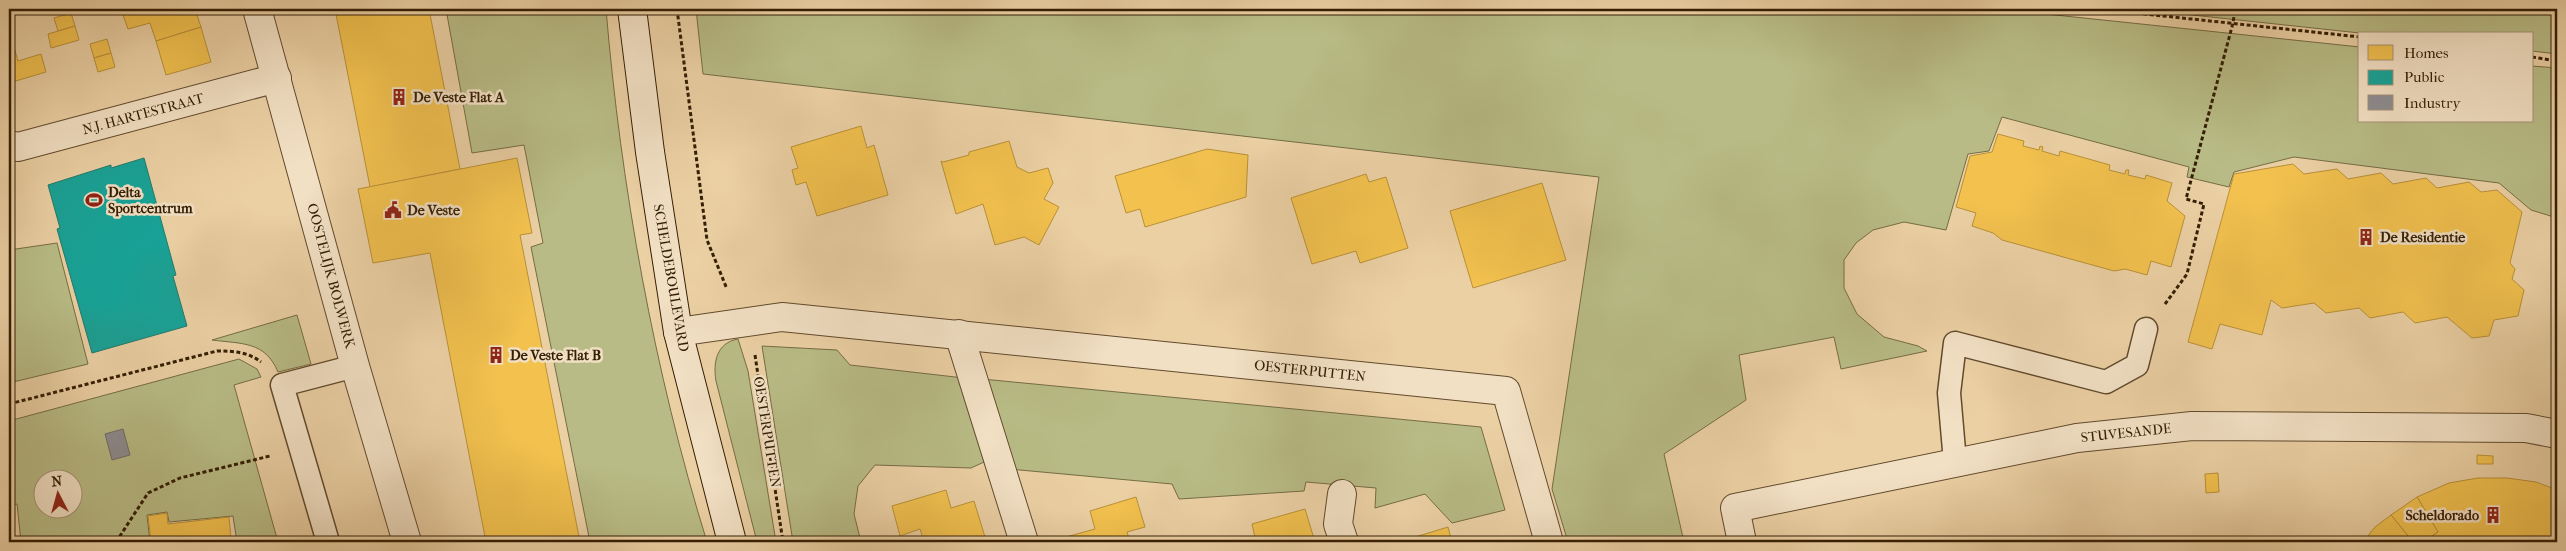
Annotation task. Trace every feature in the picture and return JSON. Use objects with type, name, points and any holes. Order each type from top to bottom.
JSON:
[{"type":"street","name":"OOSTELIJK BOLWERK","points":[[257,9],[355,366],[408,542]]},
{"type":"street","name":"SCHELDEBOULEVARD","points":[[632,9],[650,152],[678,332],[732,542]]},
{"type":"street","name":"N.J. HARTESTRAAT","points":[[9,145],[18,147],[277,78]]},
{"type":"street","name":"OESTERPUTTEN","points":[[678,332],[782,317],[1506,391],[1549,542]]},
{"type":"street","points":[[958,334],[1024,542]]},
{"type":"street","name":"STUVESANDE","points":[[1742,542],[1735,508],[2076,438],[2192,426],[2526,428],[2557,434]]},
{"type":"street","points":[[1342,494],[1338,524],[1344,542]]},
{"type":"lane","points":[[1955,462],[1949,393],[1955,343],[2106,382],[2137,365],[2146,329]]},
{"type":"lane","points":[[328,542],[282,385],[355,366]]},
{"type":"path","points":[[677,9],[707,240],[718,270],[743,323]]},
{"type":"path","points":[[2098,9],[2358,37]]},
{"type":"path","points":[[2187,274],[2204,204],[2186,199],[2233,24],[2235,9]]},
{"type":"path","points":[[2534,57],[2557,61]]},
{"type":"path","name":"OESTERPUTTEN","points":[[743,323],[755,357],[783,542]]},
{"type":"path","points":[[9,404],[217,351],[236,351],[254,357],[265,365],[269,374],[282,385]]},
{"type":"path","points":[[116,542],[148,493],[180,478],[300,448]]},
{"type":"green space","points":[[446,9],[606,9],[612,76],[642,278],[671,412],[707,542],[590,542],[531,247],[543,243],[524,145],[472,153]]},
{"type":"green space","points":[[696,9],[1998,9],[2358,47],[2358,122],[2534,122],[2534,66],[2557,68],[2557,218],[2531,210],[2499,183],[2294,157],[2234,172],[2229,187],[2187,177],[2189,167],[2002,117],[1989,151],[1968,154],[1946,230],[1904,222],[1873,230],[1856,243],[1844,260],[1844,288],[1857,314],[1884,337],[1918,346],[1927,351],[1841,369],[1834,337],[1739,355],[1746,400],[1664,454],[1684,542],[1568,542],[1552,489],[1599,177],[703,74]]},
{"type":"green space","points":[[2136,9],[2557,9],[2557,54],[2534,51],[2534,32],[2358,33]]},
{"type":"green space","points":[[57,243],[88,364],[9,383],[9,250]]},
{"type":"green space","points":[[297,315],[311,364],[278,372],[273,362],[259,349],[243,344],[212,340]]},
{"type":"green space","points":[[738,339],[748,371],[776,542],[757,542],[716,381],[715,367],[721,349],[731,341]]},
{"type":"green space","points":[[762,346],[837,350],[850,365],[964,378],[988,452],[984,462],[971,468],[875,465],[858,486],[854,514],[861,542],[793,542]]},
{"type":"green space","points":[[239,359],[257,369],[261,377],[234,385],[278,542],[237,542],[233,516],[169,522],[167,512],[147,515],[150,542],[21,542],[17,504],[9,505],[9,421]]},
{"type":"green space","points":[[982,379],[1481,427],[1505,510],[1452,523],[1425,494],[1375,508],[1376,488],[1306,482],[1304,491],[1179,499],[1172,484],[1009,469]]},
{"type":"building: Homes","points":[[121,9],[143,9],[123,15]]},
{"type":"building: Homes","points":[[143,9],[195,9],[201,27],[156,41],[150,23],[128,29],[123,15]]},
{"type":"building: Homes","name":"De Veste Flat A","points":[[335,9],[429,9],[460,169],[370,187]]},
{"type":"building: Homes","points":[[71,13],[75,26],[58,31],[54,18]]},
{"type":"building: Homes","points":[[75,26],[79,40],[51,48],[48,34]]},
{"type":"building: Homes","points":[[201,27],[211,62],[166,75],[156,41]]},
{"type":"building: Homes","points":[[107,39],[111,53],[94,58],[90,44]]},
{"type":"building: Homes","points":[[13,44],[18,61],[41,54],[46,72],[9,83],[9,46]]},
{"type":"building: Homes","points":[[111,53],[115,67],[98,72],[94,58]]},
{"type":"building: Homes","points":[[861,126],[867,148],[874,145],[888,195],[817,216],[806,182],[796,185],[792,170],[798,168],[791,147]]},
{"type":"building: Homes","points":[[1998,134],[2024,141],[2023,146],[2039,150],[2040,146],[2043,147],[2042,151],[2059,156],[2060,151],[2110,165],[2109,170],[2125,174],[2126,170],[2129,170],[2128,175],[2145,179],[2146,175],[2172,183],[2167,201],[2185,216],[2171,267],[2151,261],[2147,275],[2125,269],[2114,271],[2002,240],[1993,233],[1972,226],[1976,213],[1956,207],[1970,156],[1992,152]]},
{"type":"building: Homes","points":[[1009,141],[1017,167],[1029,173],[1048,168],[1053,183],[1044,199],[1059,207],[1039,245],[1024,237],[995,245],[983,204],[956,214],[941,161],[969,155],[969,152]]},
{"type":"building: Homes","points":[[1207,149],[1248,155],[1246,197],[1145,227],[1140,209],[1126,213],[1115,176]]},
{"type":"building: Homes","name":"De Veste Flat B","points":[[517,158],[532,233],[520,235],[580,542],[486,542],[430,253],[373,263],[358,189]]},
{"type":"building: Homes","name":"De Residentie","points":[[2293,164],[2304,174],[2337,169],[2348,179],[2381,173],[2393,184],[2426,178],[2437,188],[2469,182],[2481,192],[2497,190],[2522,212],[2510,263],[2515,269],[2512,279],[2524,290],[2518,316],[2494,320],[2489,336],[2472,338],[2447,317],[2415,323],[2403,312],[2370,318],[2359,308],[2326,313],[2314,303],[2282,308],[2271,300],[2262,335],[2220,324],[2212,349],[2188,342],[2234,174]]},
{"type":"building: Homes","points":[[1366,174],[1369,182],[1386,177],[1408,248],[1360,263],[1356,251],[1312,264],[1291,198]]},
{"type":"building: Homes","points":[[1542,183],[1566,260],[1473,288],[1450,211]]},
{"type":"building: Homes","points":[[2477,455],[2493,456],[2493,464],[2477,464]]},
{"type":"building: Homes","points":[[2218,473],[2219,492],[2206,493],[2205,474]]},
{"type":"building: Homes","name":"Scheldorado","points":[[2478,478],[2507,478],[2536,482],[2557,490],[2557,542],[2422,542],[2438,532],[2417,497],[2449,483]]},
{"type":"building: Homes","points":[[946,490],[951,508],[974,501],[985,537],[966,542],[924,542],[920,529],[900,536],[892,506]]},
{"type":"building: Homes","points":[[1136,497],[1145,527],[1127,532],[1130,542],[1068,542],[1066,537],[1095,529],[1090,511]]},
{"type":"building: Homes","points":[[2417,497],[2438,532],[2422,542],[2413,542],[2391,515]]},
{"type":"building: Homes","points":[[1305,509],[1315,542],[1256,542],[1252,524]]},
{"type":"building: Homes","points":[[167,513],[168,524],[229,517],[231,539],[226,540],[227,542],[151,542],[148,516]]},
{"type":"building: Homes","points":[[2391,515],[2413,542],[2363,542],[2375,527]]},
{"type":"building: Homes","points":[[1448,527],[1452,542],[1402,542],[1402,541]]},
{"type":"building: Public","points":[[144,158],[176,275],[173,276],[187,326],[92,353],[57,229],[60,228],[48,185],[111,165],[111,168]]},
{"type":"building: Industry","points":[[123,429],[130,455],[112,460],[105,434]]},
{"type":"place","name":"De Veste Flat A","points":[[399,97]]},
{"type":"place","name":"Delta Sportcentrum","points":[[94,200]]},
{"type":"place","name":"De Veste","points":[[393,210]]},
{"type":"place","name":"De Residentie","points":[[2366,237]]},
{"type":"place","name":"De Veste Flat B","points":[[496,355]]},
{"type":"place","name":"Scheldorado","points":[[2493,515]]}]
